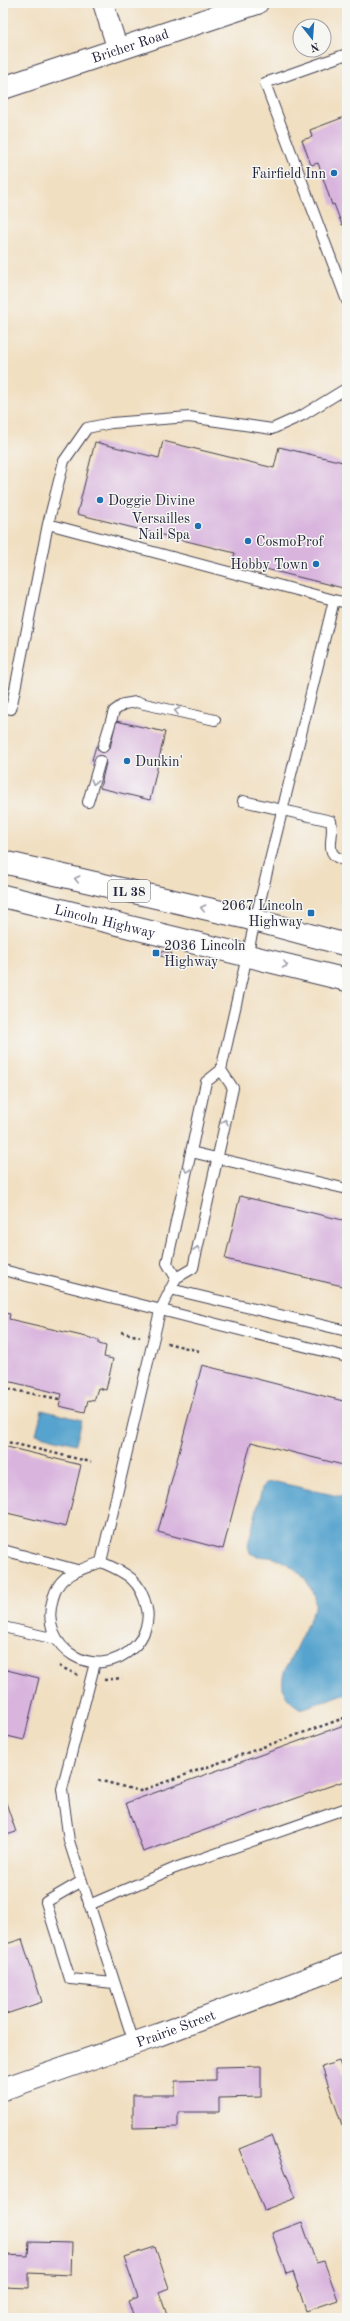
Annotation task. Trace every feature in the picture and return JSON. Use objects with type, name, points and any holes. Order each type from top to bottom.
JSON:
[{"type":"main road","name":"Bricher Road","points":[[3,88],[257,3]]},
{"type":"main road","name":"IL 38","points":[[3,862],[255,921],[347,945]]},
{"type":"main road","name":"Lincoln Highway","points":[[3,896],[347,980]]},
{"type":"main road","name":"Prairie Street","points":[[3,2088],[134,2043],[347,1964]]},
{"type":"street","points":[[103,3],[118,50]]},
{"type":"lane","points":[[347,54],[265,83],[347,301]]},
{"type":"lane","points":[[3,707],[11,709],[48,524],[64,461],[87,428],[111,423],[189,417],[272,429],[303,415],[347,388]]},
{"type":"lane","points":[[48,524],[347,603]]},
{"type":"lane","points":[[176,1278],[167,1263],[206,1082],[221,1070],[255,921],[334,600]]},
{"type":"lane","points":[[104,747],[114,711],[124,704],[136,702],[216,720]]},
{"type":"lane","points":[[88,802],[100,761]]},
{"type":"lane","points":[[243,801],[330,821],[333,828],[330,844],[332,852],[337,858],[347,861]]},
{"type":"lane","points":[[101,1562],[160,1311],[176,1278],[193,1268],[233,1088],[221,1070]]},
{"type":"lane","points":[[191,1152],[347,1189]]},
{"type":"lane","points":[[3,1270],[160,1311],[347,1356]]},
{"type":"lane","points":[[170,1289],[347,1331]]},
{"type":"lane","points":[[3,1550],[77,1570]]},
{"type":"lane","points":[[101,1562],[124,1572],[136,1583],[144,1597],[148,1613],[146,1629],[134,1647],[126,1655],[112,1661],[96,1663],[80,1660],[66,1651],[56,1639],[50,1624],[50,1607],[54,1592],[64,1579],[77,1570],[101,1562]]},
{"type":"lane","points":[[3,1627],[56,1639]]},
{"type":"lane","points":[[96,1663],[62,1789],[69,1841],[134,2043]]},
{"type":"lane","points":[[89,1905],[175,1868],[347,1808]]},
{"type":"lane","points":[[82,1881],[46,1902],[70,1979],[114,1983]]},
{"type":"path","points":[[3,1388],[59,1399]]},
{"type":"path","points":[[3,1441],[91,1462]]},
{"type":"path","points":[[98,1780],[140,1791],[347,1717]]},
{"type":"water","points":[[42,1410],[82,1420],[76,1444],[36,1434]]},
{"type":"water","points":[[276,1482],[347,1498],[347,1693],[301,1709],[291,1702],[285,1694],[283,1689],[283,1679],[284,1672],[315,1608],[315,1600],[303,1577],[290,1565],[274,1558],[253,1555],[250,1553],[248,1545],[262,1488],[266,1483]]},
{"type":"building","name":"Fairfield Inn","points":[[347,116],[347,224],[342,225],[334,204],[332,205],[318,163],[311,165],[302,140],[312,137],[310,130]]},
{"type":"building","points":[[163,441],[274,468],[279,447],[347,463],[347,589],[233,561],[235,553],[77,514],[95,442],[159,458]]},
{"type":"building","name":"Dunkin'","points":[[116,721],[165,732],[150,800],[100,788],[106,763],[92,760],[96,746],[110,748]]},
{"type":"building","points":[[161,951],[172,953],[171,958],[160,956]]},
{"type":"building","points":[[240,1196],[347,1221],[347,1287],[225,1259]]},
{"type":"building","points":[[3,1313],[10,1314],[9,1319],[99,1340],[99,1344],[106,1346],[104,1357],[113,1359],[106,1390],[98,1388],[94,1401],[88,1400],[85,1412],[59,1406],[62,1394],[3,1380]]},
{"type":"building","points":[[202,1365],[347,1402],[347,1466],[251,1442],[223,1549],[158,1532]]},
{"type":"building","points":[[3,1446],[81,1465],[66,1527],[3,1512]]},
{"type":"building","points":[[3,1669],[39,1678],[24,1740],[3,1735]]},
{"type":"building","points":[[347,1724],[347,1780],[143,1852],[126,1803]]},
{"type":"building","points":[[3,1794],[16,1832],[3,1836]]},
{"type":"building","points":[[22,1939],[42,2002],[3,2015],[3,1945]]},
{"type":"building","points":[[339,2061],[347,2084],[347,2123],[342,2125],[322,2067]]},
{"type":"building","points":[[261,2066],[261,2097],[219,2098],[219,2112],[178,2112],[178,2127],[133,2128],[133,2095],[175,2095],[175,2081],[216,2080],[216,2067]]},
{"type":"building","points":[[271,2136],[296,2198],[264,2210],[239,2149]]},
{"type":"building","points":[[302,2222],[316,2263],[324,2261],[338,2300],[306,2311],[293,2272],[286,2274],[272,2233]]},
{"type":"building","points":[[29,2242],[72,2243],[71,2275],[29,2273],[29,2288],[3,2287],[3,2255],[28,2256]]},
{"type":"building","points":[[155,2247],[169,2288],[159,2292],[168,2318],[134,2318],[128,2301],[138,2297],[124,2257]]},
{"type":"place","name":"Fairfield Inn","points":[[334,173]]},
{"type":"place","name":"Doggie Divine","points":[[100,500]]},
{"type":"place","name":"Versailles Nail Spa","points":[[198,526]]},
{"type":"place","name":"CosmoProf","points":[[248,541]]},
{"type":"place","name":"Hobby Town","points":[[316,564]]},
{"type":"place","name":"Dunkin'","points":[[127,761]]},
{"type":"place","name":"2067 Lincoln Highway","points":[[311,913]]},
{"type":"place","name":"2036 Lincoln Highway","points":[[156,953]]}]
